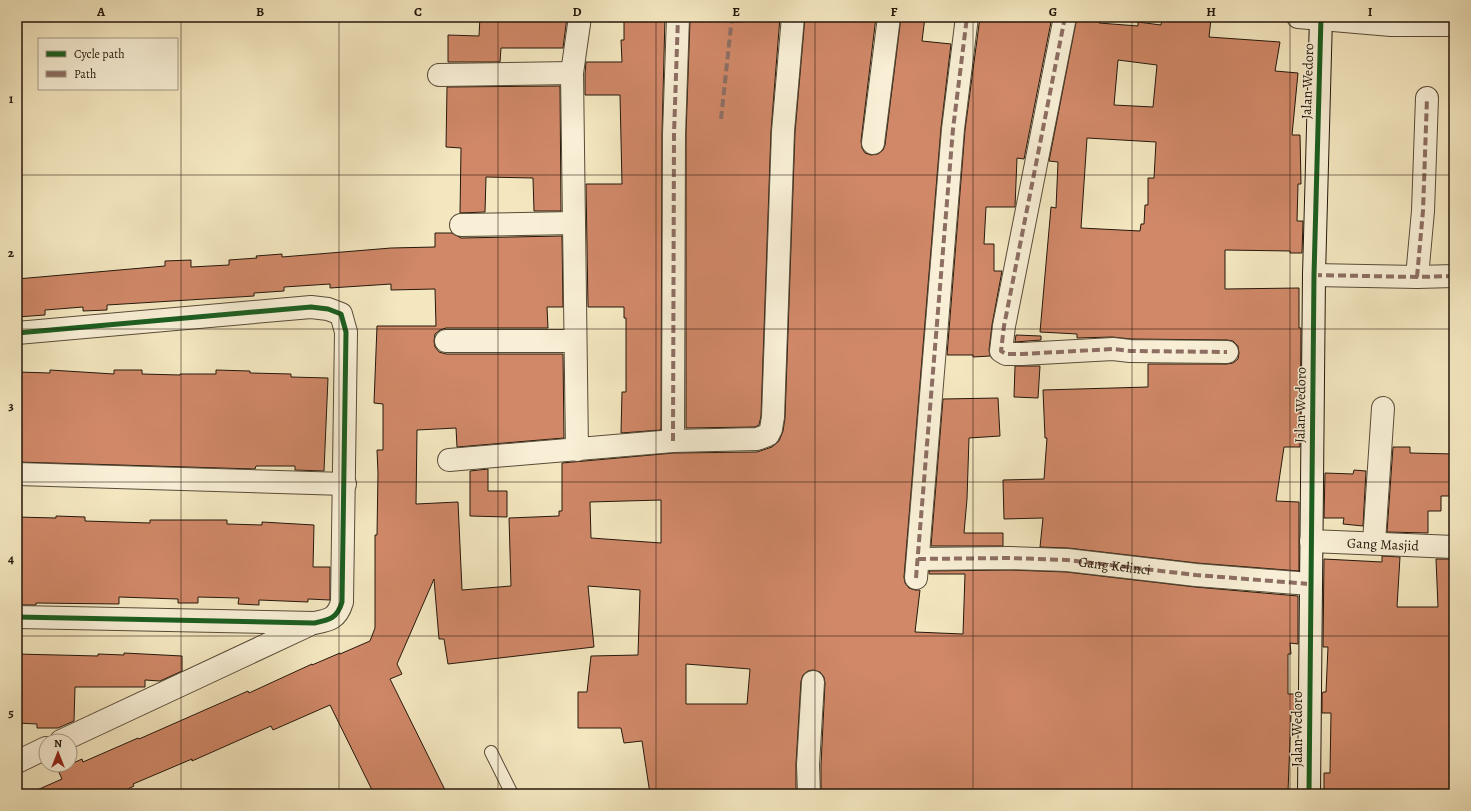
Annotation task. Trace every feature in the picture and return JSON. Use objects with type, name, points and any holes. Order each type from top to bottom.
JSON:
[{"type":"street","points":[[577,450],[572,73],[580,17]]},
{"type":"street","points":[[673,442],[674,134],[678,17]]},
{"type":"street","points":[[449,460],[673,442],[757,439],[766,437],[771,429],[782,131],[794,17]]},
{"type":"street","points":[[873,143],[889,17]]},
{"type":"street","name":"Gang Kelinci","points":[[967,17],[953,129],[917,568],[1010,558],[1067,560],[1196,575],[1310,584]]},
{"type":"street","points":[[1065,17],[1004,326],[1001,350],[1006,354],[1113,349],[1130,351],[1227,352]]},
{"type":"street","points":[[1298,17],[1391,25],[1454,25]]},
{"type":"street","name":"Jalan Wedoro","points":[[1309,794],[1314,274],[1321,18]]},
{"type":"street","points":[[439,75],[572,73]]},
{"type":"street","points":[[1417,277],[1423,211],[1427,98]]},
{"type":"street","points":[[462,225],[574,223]]},
{"type":"street","points":[[1314,274],[1417,277],[1454,276]]},
{"type":"street","points":[[17,333],[311,307],[338,312],[344,318],[346,332],[345,484],[342,602],[339,612],[333,617],[314,623],[78,733]]},
{"type":"street","points":[[446,340],[575,340]]},
{"type":"street","points":[[1374,542],[1383,408]]},
{"type":"street","points":[[17,474],[345,484]]},
{"type":"street","name":"Gang Masjid","points":[[1311,541],[1374,542],[1454,547]]},
{"type":"street","points":[[17,617],[314,623]]},
{"type":"street","points":[[809,794],[808,765],[813,682]]},
{"type":"lane","points":[[491,752],[512,794]]},
{"type":"building","points":[[480,17],[567,17],[563,48],[501,48],[500,62],[448,62],[448,35],[479,36]]},
{"type":"building","points":[[624,17],[665,17],[662,134],[661,430],[621,433],[622,392],[626,392],[626,318],[624,318],[624,307],[588,307],[586,184],[622,184],[620,95],[585,95],[585,74],[586,62],[622,62],[621,40],[624,40]]},
{"type":"building","points":[[740,17],[780,17],[771,131],[761,416],[759,425],[755,427],[686,428],[686,134],[690,20],[740,22]]},
{"type":"building","points":[[805,17],[876,17],[861,141],[862,148],[865,153],[871,155],[878,154],[883,150],[885,145],[901,17],[925,17],[922,41],[951,44],[941,128],[904,577],[905,583],[909,588],[920,590],[915,632],[963,634],[965,574],[929,574],[929,571],[1010,570],[1066,572],[1195,587],[1298,596],[1298,644],[1290,643],[1291,654],[1288,654],[1288,694],[1297,694],[1297,713],[1291,714],[1288,792],[1251,792],[1251,794],[821,794],[825,683],[824,677],[820,672],[813,670],[808,671],[803,675],[801,681],[796,764],[796,794],[650,794],[642,741],[624,743],[621,728],[578,728],[578,692],[587,692],[591,656],[638,655],[640,590],[588,586],[594,647],[448,664],[444,639],[439,639],[434,579],[397,664],[402,674],[390,679],[447,794],[374,794],[330,705],[273,730],[271,726],[192,761],[192,759],[133,784],[134,786],[118,794],[28,794],[62,779],[59,773],[78,773],[78,761],[82,759],[83,762],[248,691],[249,693],[312,664],[370,641],[375,628],[375,535],[377,535],[378,473],[377,450],[383,450],[383,404],[374,403],[377,326],[436,326],[435,289],[391,290],[391,284],[330,288],[330,284],[284,287],[284,291],[254,293],[254,296],[107,305],[107,310],[83,311],[83,307],[45,310],[45,315],[17,317],[17,279],[165,266],[165,261],[191,260],[191,267],[229,265],[229,260],[257,258],[256,256],[282,254],[282,257],[391,248],[435,247],[435,233],[452,233],[461,238],[562,236],[563,307],[547,307],[548,328],[446,328],[435,334],[435,347],[439,352],[446,354],[563,354],[564,438],[457,447],[456,428],[417,430],[416,504],[458,502],[462,590],[511,586],[509,518],[559,516],[559,511],[562,511],[562,463],[674,453],[757,452],[772,447],[779,441],[783,431],[785,418],[795,132]],"holes":[[[661,500],[661,543],[591,538],[590,502]],[[686,664],[750,669],[747,704],[686,704]]]},
{"type":"building","points":[[980,17],[1052,17],[1024,159],[1017,158],[1015,207],[986,207],[984,244],[994,244],[994,271],[1002,271],[992,325],[989,350],[990,356],[973,357],[973,355],[947,355],[965,130]]},
{"type":"building","points":[[1077,17],[1100,17],[1099,23],[1138,26],[1138,22],[1161,25],[1162,17],[1211,19],[1209,37],[1280,42],[1275,71],[1298,73],[1292,135],[1300,135],[1301,184],[1298,184],[1297,221],[1303,221],[1302,253],[1290,253],[1290,251],[1225,250],[1225,289],[1299,288],[1299,328],[1301,328],[1300,447],[1284,447],[1276,501],[1299,502],[1299,571],[1197,563],[1068,548],[1040,547],[1043,518],[1004,519],[1003,480],[1044,479],[1047,438],[1045,438],[1043,390],[1148,387],[1148,364],[1227,364],[1233,363],[1238,359],[1239,353],[1238,346],[1233,341],[1227,340],[1131,339],[1112,337],[1077,338],[1077,334],[1040,332],[1051,207],[1056,208],[1058,162],[1049,161]],"holes":[[[1118,60],[1157,65],[1153,107],[1114,105]],[[1087,138],[1156,142],[1154,178],[1148,178],[1148,205],[1145,205],[1144,224],[1141,224],[1140,231],[1081,228]]]},
{"type":"building","points":[[560,86],[561,211],[534,211],[533,178],[486,177],[485,212],[460,213],[461,148],[446,147],[447,87]]},
{"type":"building","points":[[1016,335],[1041,336],[1041,340],[1015,342]]},
{"type":"building","points":[[1015,366],[1040,366],[1038,398],[1014,397]]},
{"type":"building","points":[[50,370],[114,374],[114,370],[142,370],[142,374],[180,375],[216,374],[216,370],[291,374],[291,377],[328,378],[324,471],[295,470],[295,466],[256,466],[255,469],[17,462],[17,372],[50,373]]},
{"type":"building","points":[[998,398],[1000,436],[969,438],[967,499],[964,533],[1003,533],[1003,546],[931,546],[943,399]]},
{"type":"building","points":[[1393,447],[1410,447],[1410,453],[1454,454],[1454,496],[1441,496],[1441,511],[1428,511],[1428,533],[1387,532]]},
{"type":"building","points":[[488,469],[488,491],[507,491],[507,517],[470,516],[470,471]]},
{"type":"building","points":[[1354,470],[1366,471],[1363,526],[1343,524],[1344,518],[1324,518],[1325,473],[1353,474]]},
{"type":"building","points":[[56,516],[85,517],[85,521],[150,523],[150,520],[227,520],[227,524],[262,525],[262,522],[314,525],[313,567],[330,567],[330,600],[308,599],[308,602],[259,600],[259,605],[238,604],[239,598],[198,597],[198,603],[178,603],[178,599],[119,597],[119,604],[36,603],[36,605],[17,605],[17,517],[56,518]]},
{"type":"building","points":[[1382,556],[1400,557],[1397,607],[1438,607],[1436,559],[1454,559],[1454,733],[1450,733],[1452,794],[1324,794],[1324,773],[1330,773],[1331,713],[1322,713],[1322,694],[1323,692],[1326,692],[1328,647],[1323,647],[1324,559],[1382,562]]},
{"type":"building","points":[[124,653],[182,656],[182,671],[160,681],[145,680],[145,687],[75,687],[74,721],[58,728],[37,728],[37,724],[17,723],[17,654],[98,656],[98,654],[124,655]]},
{"type":"marked path","points":[[673,441],[674,134],[678,17]]},
{"type":"marked path","points":[[721,119],[732,17]]},
{"type":"marked path","points":[[916,578],[953,129],[967,17]]},
{"type":"marked path","points":[[1065,17],[1004,326],[1001,351],[1006,354],[1113,349],[1130,351],[1227,352]]},
{"type":"marked path","points":[[1417,277],[1423,211],[1427,98]]},
{"type":"marked path","points":[[1314,275],[1417,277],[1454,276]]},
{"type":"marked path","points":[[918,559],[1010,558],[1067,560],[1196,575],[1310,584]]},
{"type":"cycle path","points":[[1309,794],[1314,275],[1321,17]]},
{"type":"cycle path","points":[[17,333],[311,307],[328,309],[341,314],[346,332],[342,602],[338,612],[332,618],[314,623],[17,617]]}]
